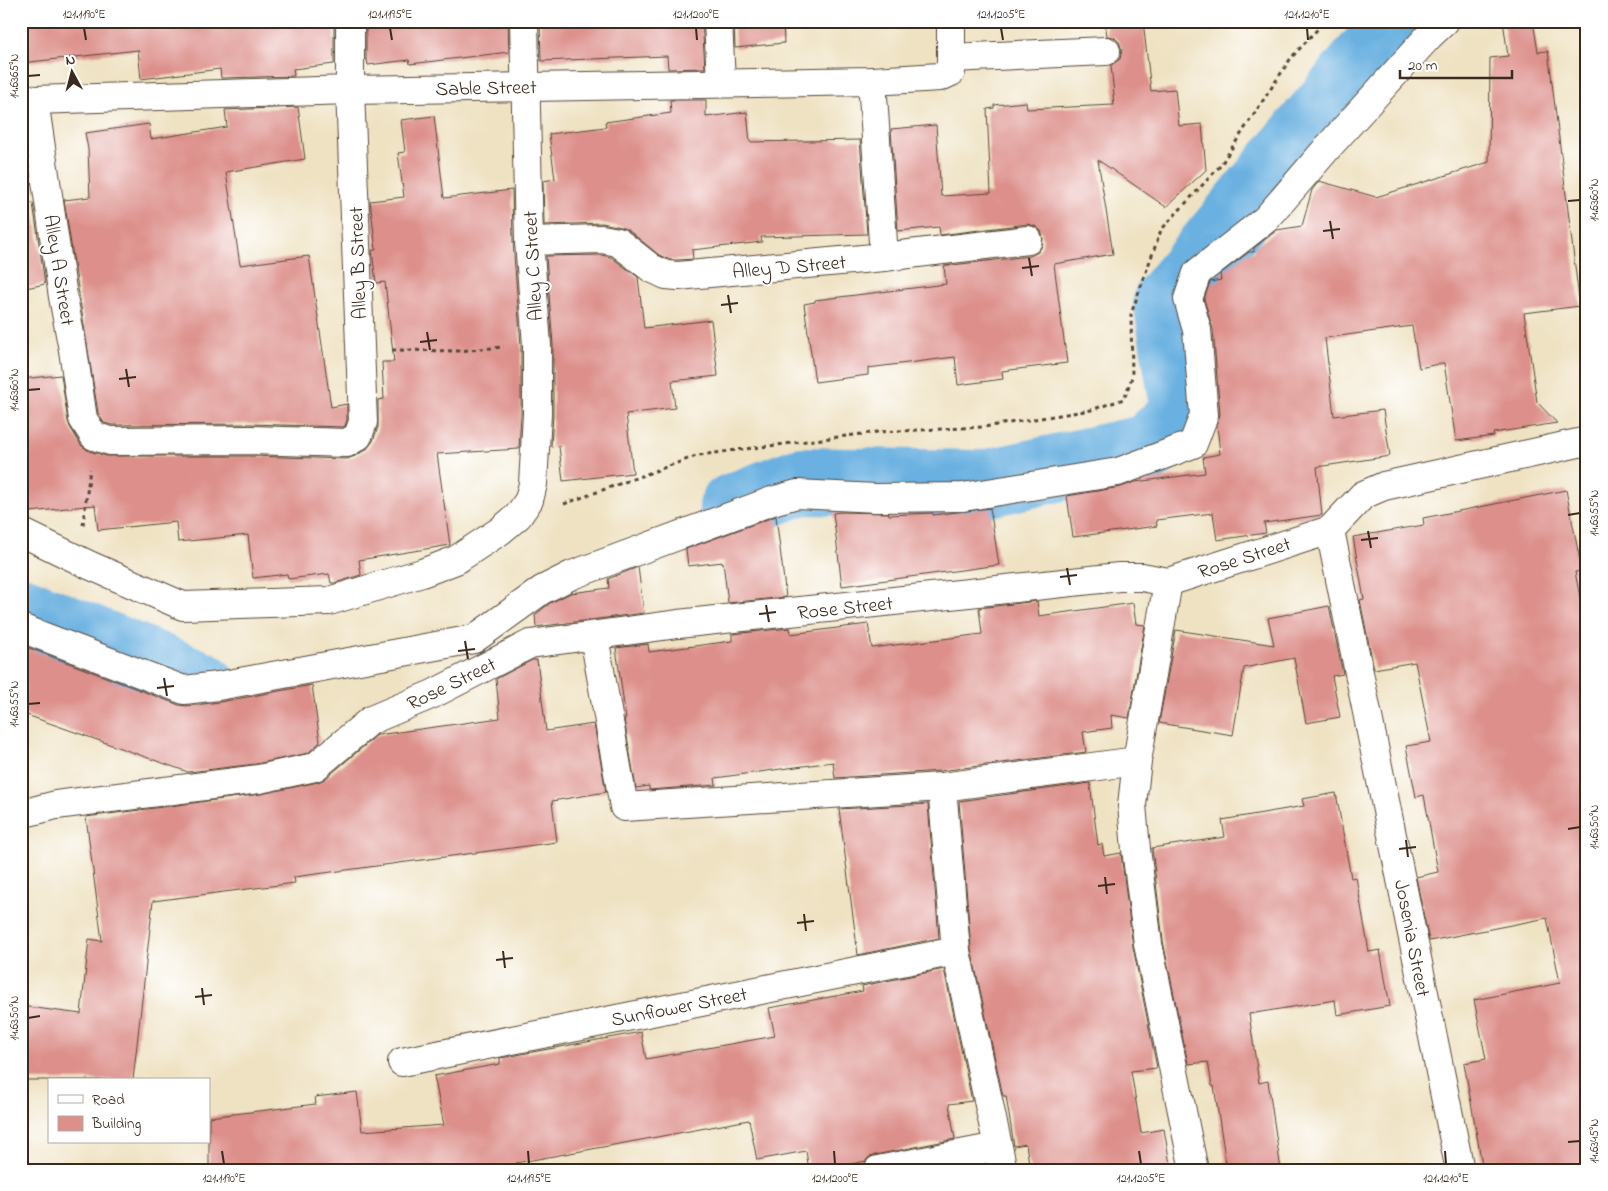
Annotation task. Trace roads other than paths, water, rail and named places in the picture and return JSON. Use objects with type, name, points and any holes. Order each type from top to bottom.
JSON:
[{"type":"street","name":"Alley B Street","points":[[350,21],[350,90],[363,422],[358,436]]},
{"type":"street","name":"Alley C Street","points":[[21,532],[78,560],[183,606],[329,601],[422,574],[456,560],[500,531],[518,516],[529,500],[534,484],[536,446],[536,345],[529,242],[524,21]]},
{"type":"street","points":[[718,21],[721,82]]},
{"type":"street","points":[[951,21],[951,65]]},
{"type":"street","points":[[21,628],[184,690],[218,686],[474,639],[542,590],[572,575],[772,501],[797,494],[876,498],[963,497],[1118,472],[1193,444],[1204,415],[1197,330],[1188,298],[1197,273],[1266,219],[1329,146],[1429,36],[1445,21]]},
{"type":"street","name":"Sable Street","points":[[28,99],[526,86],[872,81],[940,77],[951,65],[1106,51]]},
{"type":"street","points":[[872,81],[884,258]]},
{"type":"street","name":"Alley A Street","points":[[28,99],[73,350],[83,419],[94,436],[110,441],[251,440],[347,443],[358,436]]},
{"type":"street","name":"Alley D Street","points":[[529,242],[602,239],[618,242],[651,268],[666,275],[678,276],[884,258],[1028,240]]},
{"type":"street","name":"Rose Street","points":[[21,814],[56,805],[259,779],[315,767],[371,720],[433,694],[530,644],[688,623],[1119,577],[1142,577],[1168,582],[1330,530],[1363,495],[1384,486],[1587,442]]},
{"type":"street","name":"Josenia Street","points":[[1330,530],[1460,1170]]},
{"type":"street","points":[[1168,582],[1137,760],[1132,805],[1148,944],[1194,1170]]},
{"type":"street","points":[[594,636],[624,807],[942,787],[1137,760]]},
{"type":"street","points":[[878,1170],[1000,1159],[956,951],[942,787]]},
{"type":"street","name":"Sunflower Street","points":[[402,1062],[956,951]]},
{"type":"waterway","points":[[733,507],[801,481],[984,484],[1148,448],[1185,413],[1167,301],[1398,21]]},
{"type":"waterway","points":[[21,610],[202,685]]}]
